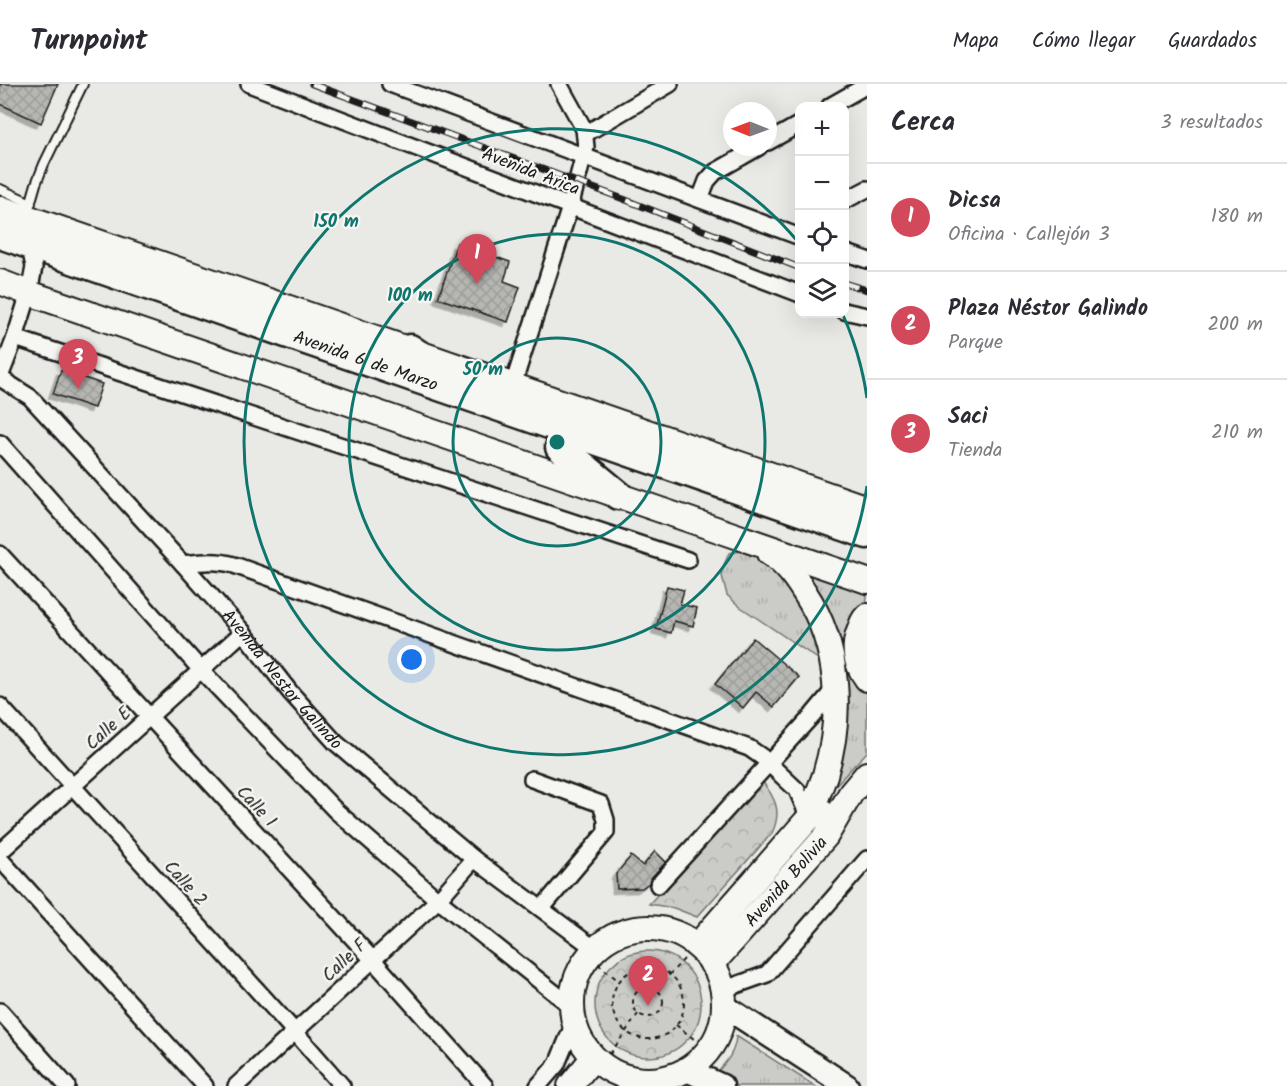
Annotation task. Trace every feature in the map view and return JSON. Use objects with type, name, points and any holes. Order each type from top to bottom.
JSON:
[{"type":"highway","name":"Avenida 6 de Marzo","points":[[0,234],[560,447],[867,553]]},
{"type":"highway","name":"Avenida 6 de Marzo","points":[[0,255],[30,245],[867,534]]},
{"type":"highway","points":[[410,349],[486,402]]},
{"type":"highway","points":[[560,447],[618,495]]},
{"type":"main road","name":"Avenida 6 de Marzo","points":[[0,208],[30,245],[618,495],[867,581]]},
{"type":"main road","name":"Avenida 6 de Marzo","points":[[0,282],[30,245]]},
{"type":"main road","name":"Avenida 6 de Marzo","points":[[30,245],[410,349],[867,508]]},
{"type":"main road","points":[[746,539],[789,569],[811,601],[823,628],[832,658],[836,707],[833,737],[825,774],[809,818]]},
{"type":"main road","points":[[867,616],[857,636],[855,654],[860,670],[867,679]]},
{"type":"main road","name":"Avenida Bolivia","points":[[705,955],[826,836],[867,774]]},
{"type":"main road","name":"Avenida Bolivia","points":[[705,955],[809,818],[859,788]]},
{"type":"main road","points":[[657,928],[679,934],[705,955],[718,976],[723,998],[722,1022],[708,1050],[687,1070],[670,1077],[634,1080],[605,1071],[580,1039],[573,1014],[573,988],[579,971],[592,953],[613,936],[635,929],[657,928]]},
{"type":"main road","points":[[570,1086],[605,1071]]},
{"type":"street","name":"Avenida Arica","points":[[249,84],[795,292]]},
{"type":"street","points":[[513,386],[584,156],[585,134],[559,84]]},
{"type":"street","points":[[585,134],[670,84]]},
{"type":"street","name":"Avenida Arica","points":[[394,85],[795,235]]},
{"type":"street","points":[[837,102],[867,85]]},
{"type":"street","points":[[777,137],[795,127]]},
{"type":"street","points":[[700,199],[706,182],[715,172],[743,156]]},
{"type":"street","points":[[849,198],[867,189]]},
{"type":"street","points":[[0,378],[15,338],[30,245]]},
{"type":"street","points":[[849,254],[867,260]]},
{"type":"street","points":[[849,312],[867,316]]},
{"type":"street","points":[[15,338],[688,560]]},
{"type":"street","name":"Avenida Nestor Galindo","points":[[0,378],[30,397],[183,564],[243,632],[290,692],[336,743],[474,858],[542,908],[592,953]]},
{"type":"street","points":[[0,443],[201,670],[336,811],[573,1014],[557,1064],[538,1086]]},
{"type":"street","name":"Calle 1","points":[[0,554],[373,960],[485,1086]]},
{"type":"street","points":[[183,564],[209,561],[234,565],[749,748],[768,762],[797,790],[809,818]]},
{"type":"street","name":"Calle E","points":[[0,852],[243,632]]},
{"type":"street","points":[[658,885],[835,688]]},
{"type":"street","name":"Calle 2","points":[[0,706],[342,1086]]},
{"type":"street","points":[[532,779],[601,804],[606,820],[606,832],[542,908]]},
{"type":"street","name":"Calle F","points":[[236,1086],[438,900],[474,858]]},
{"type":"street","points":[[0,859],[205,1086]]},
{"type":"street","points":[[847,1086],[723,998],[766,974],[867,859]]},
{"type":"street","points":[[0,1011],[67,1086]]},
{"type":"street","points":[[687,1070],[722,1086]]},
{"type":"lane","points":[[30,245],[45,164],[83,84]]},
{"type":"lane","points":[[0,189],[30,245]]},
{"type":"path","points":[[592,953],[619,981]]},
{"type":"path","points":[[637,968],[660,969],[670,974],[682,993],[681,1016],[676,1025],[668,1033],[646,1039],[626,1031],[618,1023],[612,1002],[619,981],[627,973],[637,968]]},
{"type":"path","points":[[658,990],[670,974]]},
{"type":"path","points":[[648,987],[658,990],[663,998],[663,1008],[660,1012],[652,1018],[638,1014],[633,1000],[638,991],[648,987]]},
{"type":"path","points":[[605,1071],[626,1031],[638,1014]]},
{"type":"path","points":[[676,1025],[708,1050]]},
{"type":"green space","points":[[742,551],[763,560],[784,580],[801,607],[824,663],[739,606],[727,595],[721,572],[729,553]]},
{"type":"green space","points":[[795,566],[867,593],[862,689],[867,693],[867,752],[829,792],[844,738]]},
{"type":"green space","points":[[762,781],[776,806],[777,819],[772,833],[697,917],[674,908],[649,904]]},
{"type":"green space","points":[[648,951],[668,955],[686,966],[697,984],[701,1004],[697,1024],[686,1042],[668,1053],[648,1057],[628,1053],[610,1042],[599,1024],[595,1004],[599,984],[610,966],[628,955]]},
{"type":"green space","points":[[736,1036],[815,1086],[731,1086],[714,1075],[729,1057],[734,1048]]},
{"type":"building","points":[[0,84],[58,84],[41,123],[0,104]]},
{"type":"building","points":[[457,243],[510,262],[504,281],[520,287],[508,322],[438,298]]},
{"type":"building","points":[[61,370],[102,384],[94,408],[53,394]]},
{"type":"building","points":[[667,586],[684,590],[680,604],[697,608],[693,626],[674,621],[671,633],[656,629]]},
{"type":"building","points":[[753,638],[799,677],[774,707],[756,692],[743,708],[715,684]]},
{"type":"building","points":[[655,851],[666,862],[649,883],[642,888],[617,889],[616,874],[631,856],[643,866]]},
{"type":"railway","points":[[312,84],[626,200],[795,266]]},
{"type":"railway","points":[[849,285],[867,290]]},
{"type":"place","name":"Dicsa","points":[[477,284]]},
{"type":"place","name":"Saci","points":[[78,389]]},
{"type":"place","name":"Plaza Néstor Galindo","points":[[648,1006]]}]
